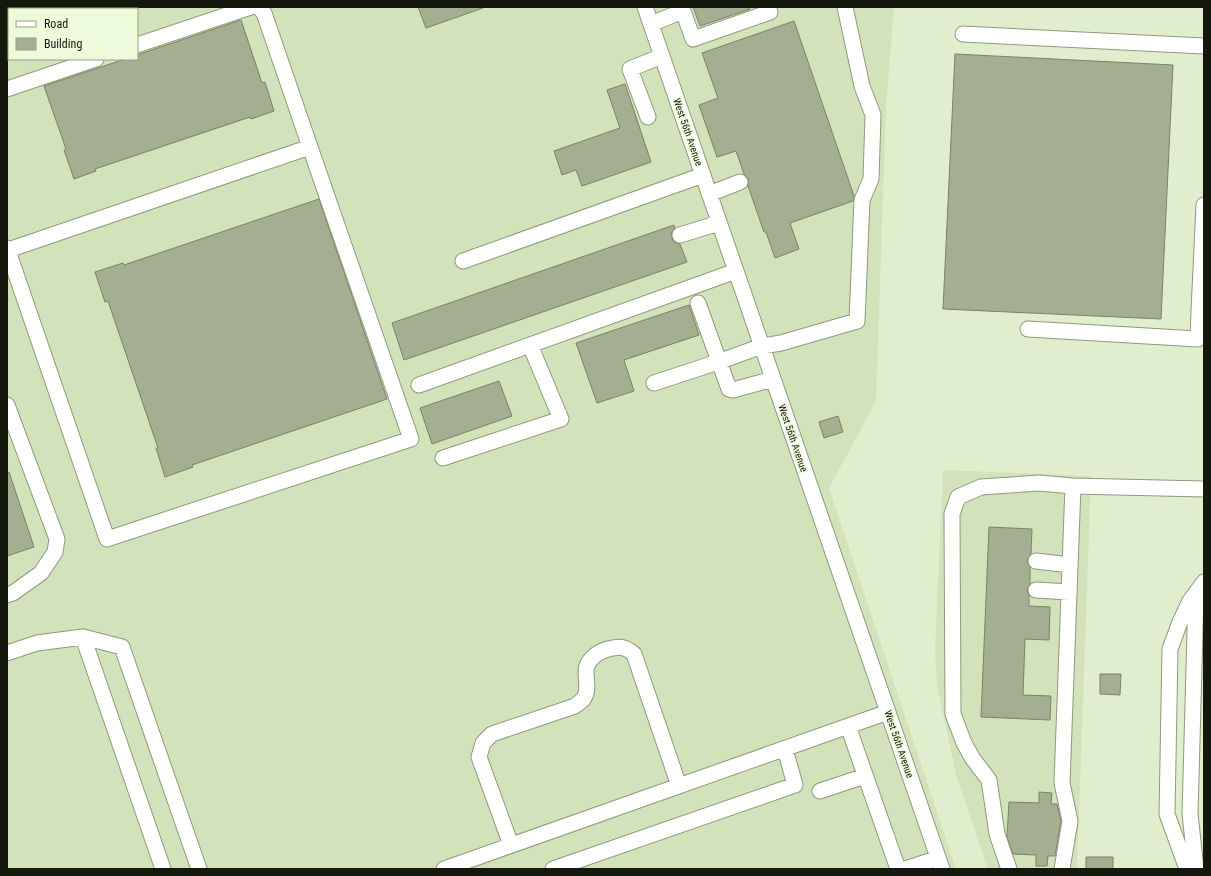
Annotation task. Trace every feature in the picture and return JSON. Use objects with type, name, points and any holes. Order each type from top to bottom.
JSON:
[{"type":"street","points":[[138,45],[251,7]]},
{"type":"street","points":[[257,7],[264,13],[411,439],[107,539],[7,249],[310,147]]},
{"type":"street","name":"West 56th Avenue","points":[[645,7],[940,864]]},
{"type":"street","points":[[651,24],[682,9],[693,39],[770,12],[768,7]]},
{"type":"street","points":[[654,383],[762,346],[780,343],[857,321],[862,200],[871,179],[873,116],[862,86],[845,7]]},
{"type":"street","points":[[962,34],[1204,46]]},
{"type":"street","points":[[648,117],[630,69],[662,56]]},
{"type":"street","points":[[7,89],[93,60]]},
{"type":"street","points":[[464,261],[703,175]]},
{"type":"street","points":[[709,194],[740,182]]},
{"type":"street","points":[[1028,329],[1198,339],[1201,312],[1204,205]]},
{"type":"street","points":[[680,236],[719,223]]},
{"type":"street","points":[[419,385],[736,270]]},
{"type":"street","points":[[698,302],[718,362],[729,389],[733,390],[773,379]]},
{"type":"street","points":[[443,458],[562,419],[530,345]]},
{"type":"street","points":[[7,405],[57,540],[55,552],[41,573],[13,593],[7,595]]},
{"type":"street","points":[[1009,869],[996,834],[989,780],[973,759],[964,743],[953,714],[952,514],[958,497],[981,487],[1038,483],[1073,486],[1204,489]]},
{"type":"street","points":[[1062,869],[1070,821],[1062,783],[1073,486]]},
{"type":"street","points":[[1036,561],[1070,565]]},
{"type":"street","points":[[1187,869],[1166,814],[1170,649],[1190,601],[1200,587]]},
{"type":"street","points":[[1196,869],[1190,814],[1200,587]]},
{"type":"street","points":[[1036,590],[1069,592]]},
{"type":"street","points":[[83,638],[163,869]]},
{"type":"street","points":[[7,653],[37,643],[83,638],[122,647],[199,869]]},
{"type":"street","points":[[511,845],[479,757],[483,743],[492,734],[575,706],[584,698],[588,687],[585,671],[590,660],[601,651],[615,647],[625,648],[634,654],[679,786]]},
{"type":"street","points":[[444,869],[888,712]]},
{"type":"street","points":[[848,726],[898,869]]},
{"type":"street","points":[[553,869],[795,785],[785,749]]},
{"type":"street","points":[[820,791],[866,776]]},
{"type":"street","points":[[905,869],[940,864]]},
{"type":"shaded area","points":[[7,7],[894,7],[886,106],[876,401],[829,488],[956,869],[7,869]]},
{"type":"shaded area","points":[[943,470],[1091,476],[1077,869],[988,869],[956,775],[937,685],[935,651]]},
{"type":"building","points":[[418,7],[483,7],[483,8],[426,28]]},
{"type":"building","points":[[693,7],[749,7],[750,9],[700,26]]},
{"type":"building","points":[[241,20],[262,83],[265,82],[274,111],[251,119],[250,117],[95,169],[96,171],[74,179],[64,150],[66,149],[44,86],[122,60],[138,60],[138,55]]},
{"type":"building","points":[[794,21],[854,196],[853,201],[790,223],[799,249],[775,258],[748,186],[748,179],[744,174],[736,151],[717,157],[699,105],[718,98],[702,53]]},
{"type":"building","points":[[955,54],[1173,65],[1161,319],[943,309]]},
{"type":"building","points":[[625,84],[651,162],[582,186],[576,170],[562,175],[554,151],[620,128],[607,90]]},
{"type":"building","points":[[319,199],[387,399],[192,465],[193,467],[165,477],[156,448],[158,448],[108,301],[105,302],[95,272],[123,263],[124,265]]},
{"type":"building","points":[[674,225],[675,228],[671,233],[672,238],[674,242],[680,244],[687,262],[404,360],[392,323]]},
{"type":"building","points":[[689,305],[699,335],[624,360],[634,391],[597,403],[576,343]]},
{"type":"building","points":[[499,381],[512,416],[432,444],[420,408]]},
{"type":"building","points":[[838,416],[843,432],[824,438],[819,422]]},
{"type":"building","points":[[9,472],[34,547],[7,556],[7,473]]},
{"type":"building","points":[[989,527],[1032,529],[1031,554],[1027,560],[1030,568],[1030,584],[1027,590],[1029,595],[1029,606],[1050,607],[1049,640],[1025,639],[1023,695],[1051,696],[1050,720],[981,717]]},
{"type":"building","points":[[1100,674],[1121,674],[1120,695],[1100,694]]},
{"type":"building","points":[[1039,792],[1052,793],[1051,804],[1057,804],[1061,821],[1055,856],[1048,856],[1047,866],[1036,866],[1036,855],[1013,854],[1007,837],[1009,802],[1039,803]]},
{"type":"building","points":[[1086,857],[1113,857],[1113,869],[1086,869]]}]
